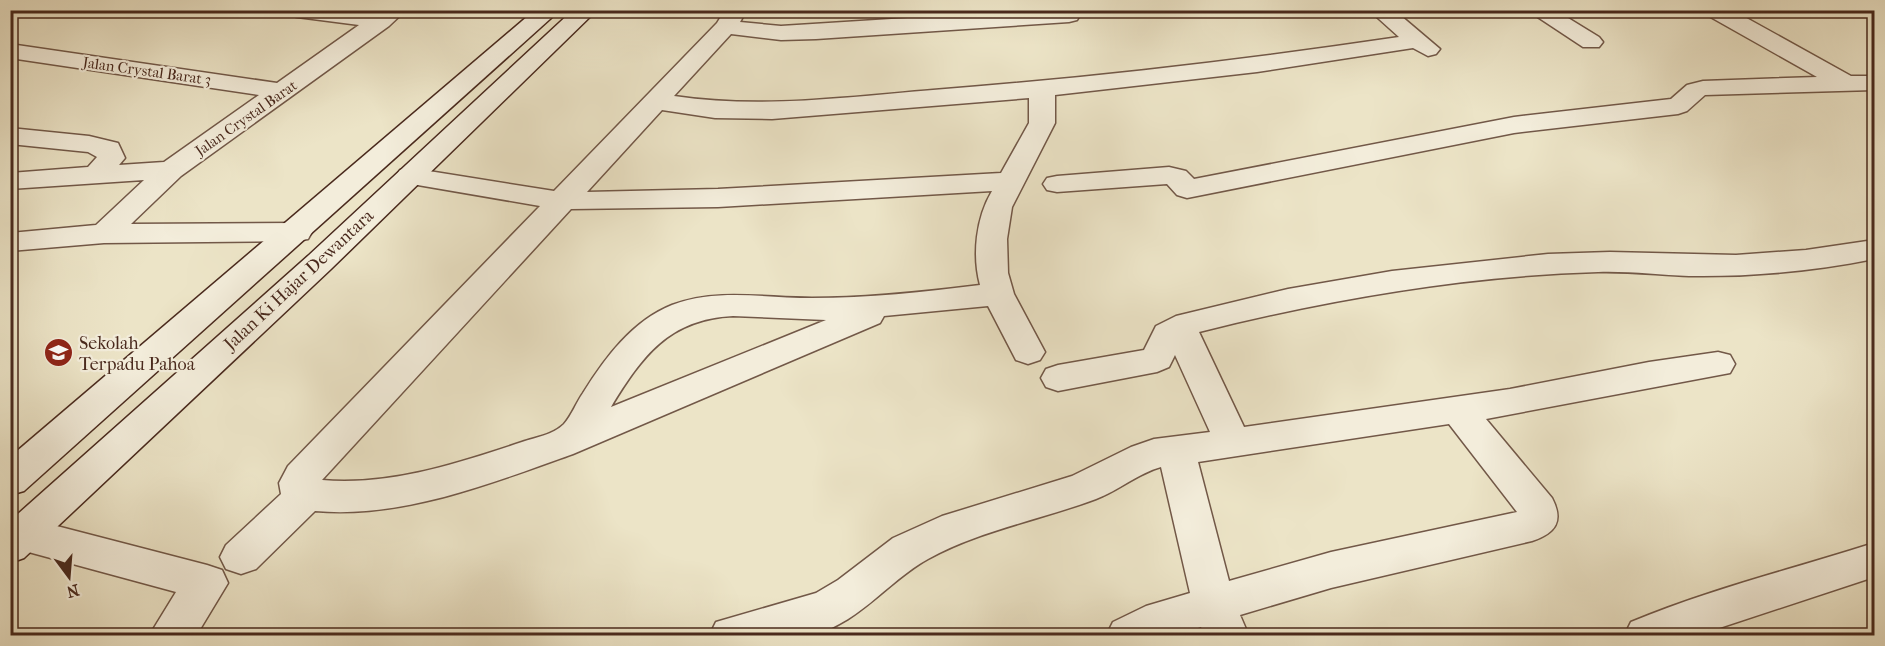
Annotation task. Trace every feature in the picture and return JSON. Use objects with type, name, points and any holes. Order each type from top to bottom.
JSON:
[{"type":"street","points":[[297,10],[388,16]]},
{"type":"street","name":"Jalan Ki Hajar Dewantara","points":[[10,480],[549,10]]},
{"type":"street","name":"Jalan Ki Hajar Dewantara","points":[[16,540],[586,10]]},
{"type":"street","points":[[656,101],[715,110],[754,112],[1042,89],[1423,46],[1380,10]]},
{"type":"street","points":[[1538,10],[1591,42]]},
{"type":"street","points":[[1715,10],[1875,99]]},
{"type":"street","points":[[886,307],[514,460],[422,488],[345,495],[306,495],[300,494],[298,488],[302,477],[731,19],[781,33],[1069,15]]},
{"type":"street","name":"Jalan Crystal Barat","points":[[104,234],[171,170],[388,16]]},
{"type":"street","name":"Jalan Crystal Barat 3","points":[[10,51],[283,91]]},
{"type":"street","points":[[1056,184],[1170,176],[1176,177],[1187,189],[1514,125],[1678,106],[1696,90],[1703,88],[1875,83]]},
{"type":"street","points":[[1028,352],[998,294],[992,273],[992,239],[997,207],[1013,181],[1042,123],[1042,89]]},
{"type":"street","points":[[10,136],[89,144],[108,149],[111,158],[96,175]]},
{"type":"street","points":[[10,181],[171,170]]},
{"type":"street","points":[[410,176],[561,201],[718,198],[1013,181]]},
{"type":"street","points":[[10,242],[104,234],[297,232]]},
{"type":"street","points":[[1058,378],[1145,363],[1157,358],[1168,334],[1180,328],[1323,292],[1421,278],[1600,262],[1691,266],[1801,260],[1875,250]]},
{"type":"street","points":[[574,437],[605,386],[641,342],[662,323],[685,312],[711,306],[795,310],[886,307],[998,294]]},
{"type":"street","points":[[1180,328],[1233,442]]},
{"type":"street","points":[[731,636],[817,612],[869,582],[915,545],[950,530],[1082,488],[1140,459],[1233,442],[1510,402],[1671,370],[1718,364]]},
{"type":"street","points":[[1128,636],[1161,620],[1220,620],[1331,570],[1532,525],[1539,518],[1538,508],[1457,409]]},
{"type":"street","points":[[1176,451],[1220,620]]},
{"type":"street","points":[[242,557],[306,495]]},
{"type":"street","points":[[16,540],[44,538],[207,583],[171,636]]},
{"type":"street","points":[[1646,636],[1713,608],[1805,584],[1875,561]]},
{"type":"place","name":"Sekolah Terpadu Pahoa","points":[[58,353]]}]
